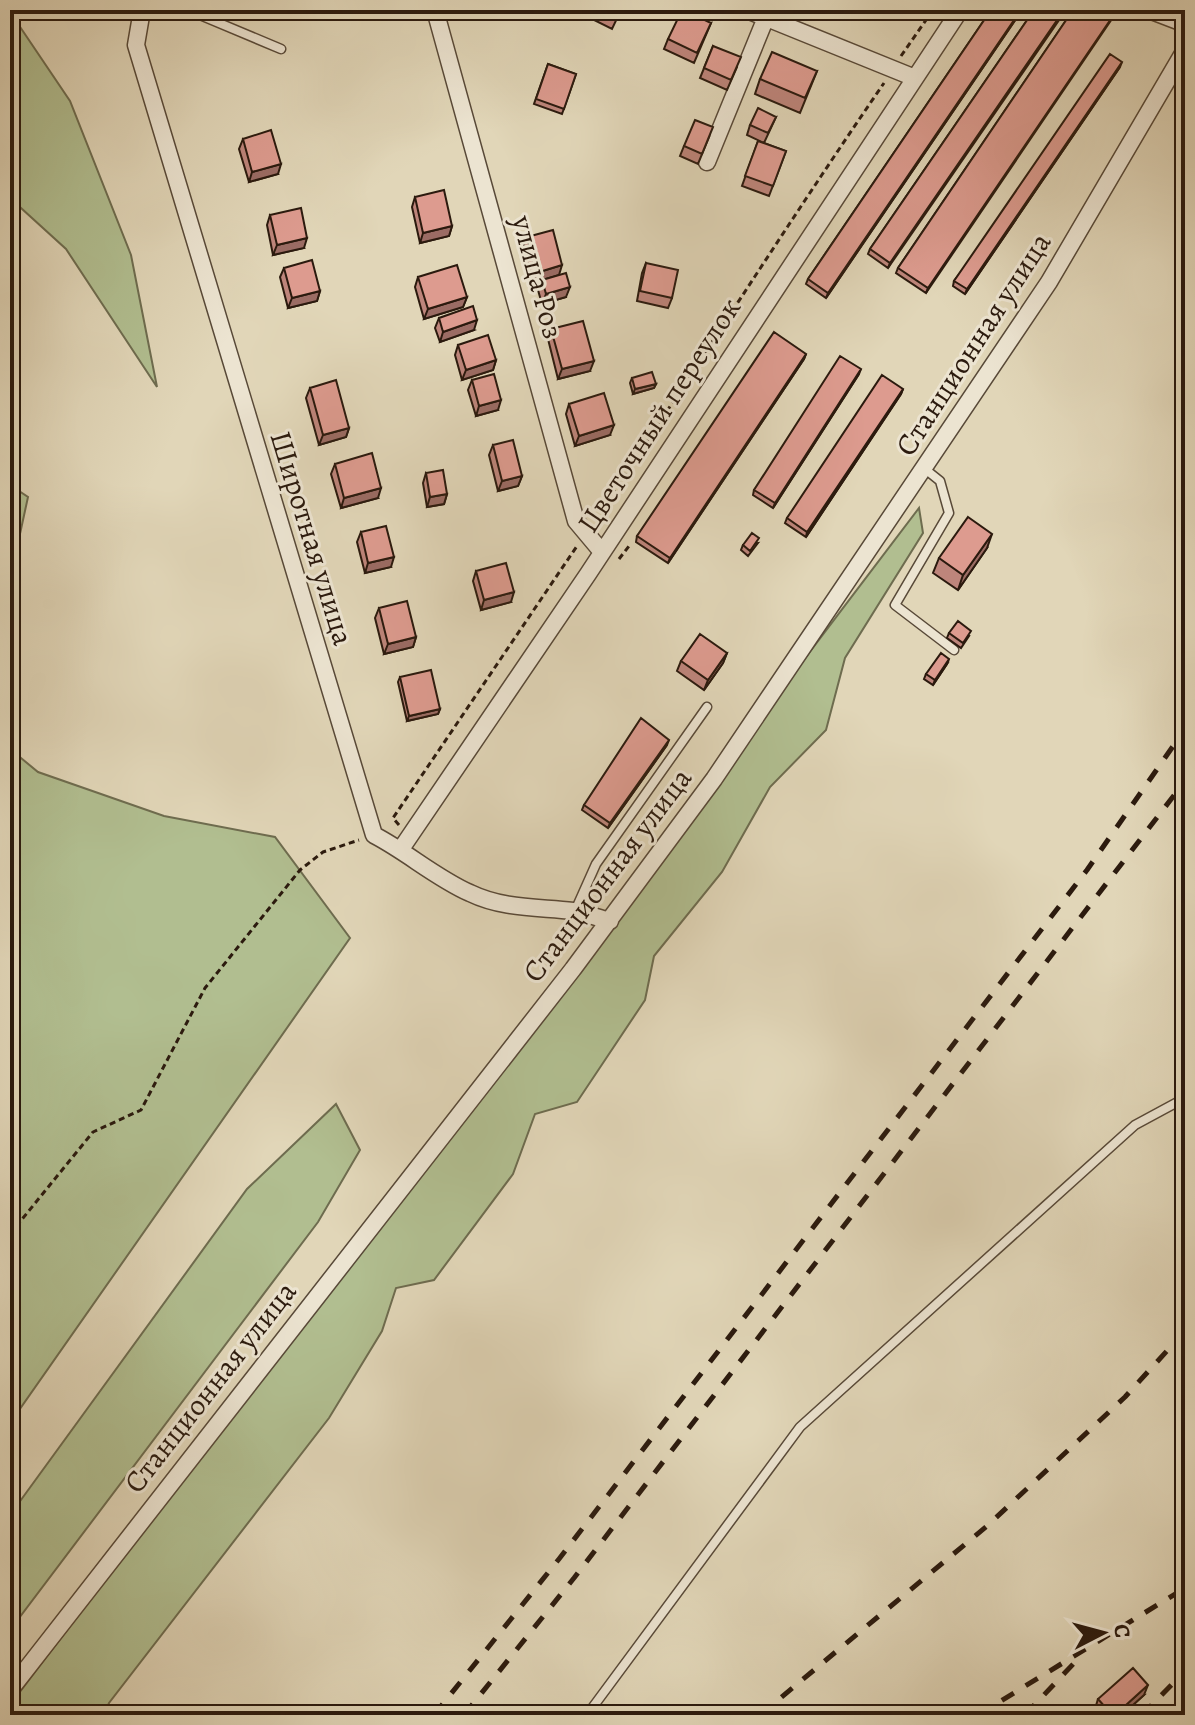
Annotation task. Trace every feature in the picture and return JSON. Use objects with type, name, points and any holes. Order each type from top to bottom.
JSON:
[{"type":"street","name":"Широтная улица","points":[[142,10],[136,45],[374,835]]},
{"type":"street","name":"улица Роз","points":[[435,10],[576,521],[602,552]]},
{"type":"street","points":[[747,10],[768,14],[915,78]]},
{"type":"street","name":"Цветочный переулок","points":[[401,849],[602,552],[960,10]]},
{"type":"street","points":[[707,162],[768,14]]},
{"type":"street","name":"Станционная улица","points":[[10,1690],[610,921],[714,779],[1049,282],[1185,50]]},
{"type":"street","points":[[374,835],[470,893],[509,906],[574,911],[610,921]]},
{"type":"lane","points":[[188,10],[281,49]]},
{"type":"lane","points":[[1138,10],[1185,28]]},
{"type":"lane","points":[[925,469],[940,481],[949,513],[895,605],[954,650]]},
{"type":"lane","points":[[574,911],[596,864],[707,707]]},
{"type":"lane","points":[[587,1715],[800,1427],[1135,1125],[1185,1098]]},
{"type":"path","points":[[10,1234],[93,1132],[141,1110],[205,988],[300,870],[323,852],[374,835]]},
{"type":"green space","points":[[10,12],[70,101],[131,255],[157,387],[66,249],[10,198]]},
{"type":"green space","points":[[10,485],[28,497],[10,580]]},
{"type":"green space","points":[[919,508],[923,533],[845,658],[826,730],[770,787],[722,872],[654,956],[645,1000],[577,1102],[535,1114],[513,1174],[434,1280],[396,1288],[382,1331],[329,1418],[109,1703],[104,1715],[10,1715],[10,1705]]},
{"type":"green space","points":[[10,749],[38,772],[164,816],[275,837],[350,938],[10,1423]]},
{"type":"green space","points":[[336,1104],[360,1150],[318,1222],[10,1630],[10,1515],[247,1189]]},
{"type":"building","points":[[597,10],[620,10],[616,19]]},
{"type":"building","points":[[682,10],[711,23],[697,53],[668,39]]},
{"type":"building","points":[[991,10],[1021,10],[828,293],[808,279]]},
{"type":"building","points":[[1034,10],[1064,10],[890,263],[870,249]]},
{"type":"building","points":[[1073,10],[1117,10],[928,288],[898,268]]},
{"type":"building","points":[[713,46],[741,57],[731,80],[704,68]]},
{"type":"building","points":[[772,52],[817,71],[805,98],[760,79]]},
{"type":"building","points":[[1110,54],[1122,62],[967,289],[954,281]]},
{"type":"building","points":[[548,64],[576,74],[564,109],[536,99]]},
{"type":"building","points":[[758,108],[776,117],[768,133],[750,125]]},
{"type":"building","points":[[695,120],[713,127],[702,154],[684,146]]},
{"type":"building","points":[[271,130],[281,164],[252,172],[243,139]]},
{"type":"building","points":[[758,141],[786,151],[773,186],[745,176]]},
{"type":"building","points":[[444,190],[452,226],[423,233],[415,197]]},
{"type":"building","points":[[301,208],[307,238],[277,245],[270,215]]},
{"type":"building","points":[[553,230],[562,265],[536,273],[527,237]]},
{"type":"building","points":[[312,260],[320,291],[292,298],[284,268]]},
{"type":"building","points":[[646,263],[678,270],[672,298],[640,291]]},
{"type":"building","points":[[457,265],[467,297],[428,309],[418,277]]},
{"type":"building","points":[[566,273],[570,287],[546,294],[542,280]]},
{"type":"building","points":[[473,306],[477,320],[443,332],[439,318]]},
{"type":"building","points":[[583,321],[594,361],[562,369],[551,329]]},
{"type":"building","points":[[774,332],[806,354],[670,558],[637,536]]},
{"type":"building","points":[[488,335],[496,360],[466,370],[458,345]]},
{"type":"building","points":[[840,356],[861,369],[775,503],[754,490]]},
{"type":"building","points":[[652,372],[656,384],[635,389],[632,378]]},
{"type":"building","points":[[494,374],[501,400],[479,406],[472,380]]},
{"type":"building","points":[[882,375],[903,389],[807,532],[787,518]]},
{"type":"building","points":[[336,380],[349,428],[323,435],[310,388]]},
{"type":"building","points":[[604,393],[614,425],[579,436],[569,404]]},
{"type":"building","points":[[513,440],[522,476],[502,481],[493,445]]},
{"type":"building","points":[[372,453],[381,488],[344,498],[335,464]]},
{"type":"building","points":[[443,470],[447,494],[430,497],[426,473]]},
{"type":"building","points":[[968,517],[992,534],[963,575],[939,558]]},
{"type":"building","points":[[386,526],[394,557],[368,563],[361,532]]},
{"type":"building","points":[[752,533],[759,538],[750,551],[743,545]]},
{"type":"building","points":[[506,563],[514,592],[484,600],[476,571]]},
{"type":"building","points":[[407,601],[416,637],[388,644],[379,608]]},
{"type":"building","points":[[958,621],[971,631],[963,643],[949,633]]},
{"type":"building","points":[[700,634],[727,653],[708,680],[681,661]]},
{"type":"building","points":[[941,653],[949,659],[935,680],[926,674]]},
{"type":"building","points":[[431,670],[440,709],[409,716],[400,677]]},
{"type":"building","points":[[641,718],[669,740],[610,823],[584,805]]},
{"type":"building","points":[[1133,1668],[1148,1685],[1112,1715],[1098,1699]]},
{"type":"railway","points":[[434,1715],[559,1559],[1087,870],[1185,729]]},
{"type":"railway","points":[[464,1715],[574,1578],[1185,781]]},
{"type":"railway","points":[[760,1715],[987,1526],[1125,1397],[1185,1331]]},
{"type":"railway","points":[[978,1715],[1185,1588]]},
{"type":"railway","points":[[1025,1715],[1077,1660]]},
{"type":"railway","points":[[1142,1715],[1185,1671]]},
{"type":"railway","points":[[1175,1715],[1185,1688]]}]
